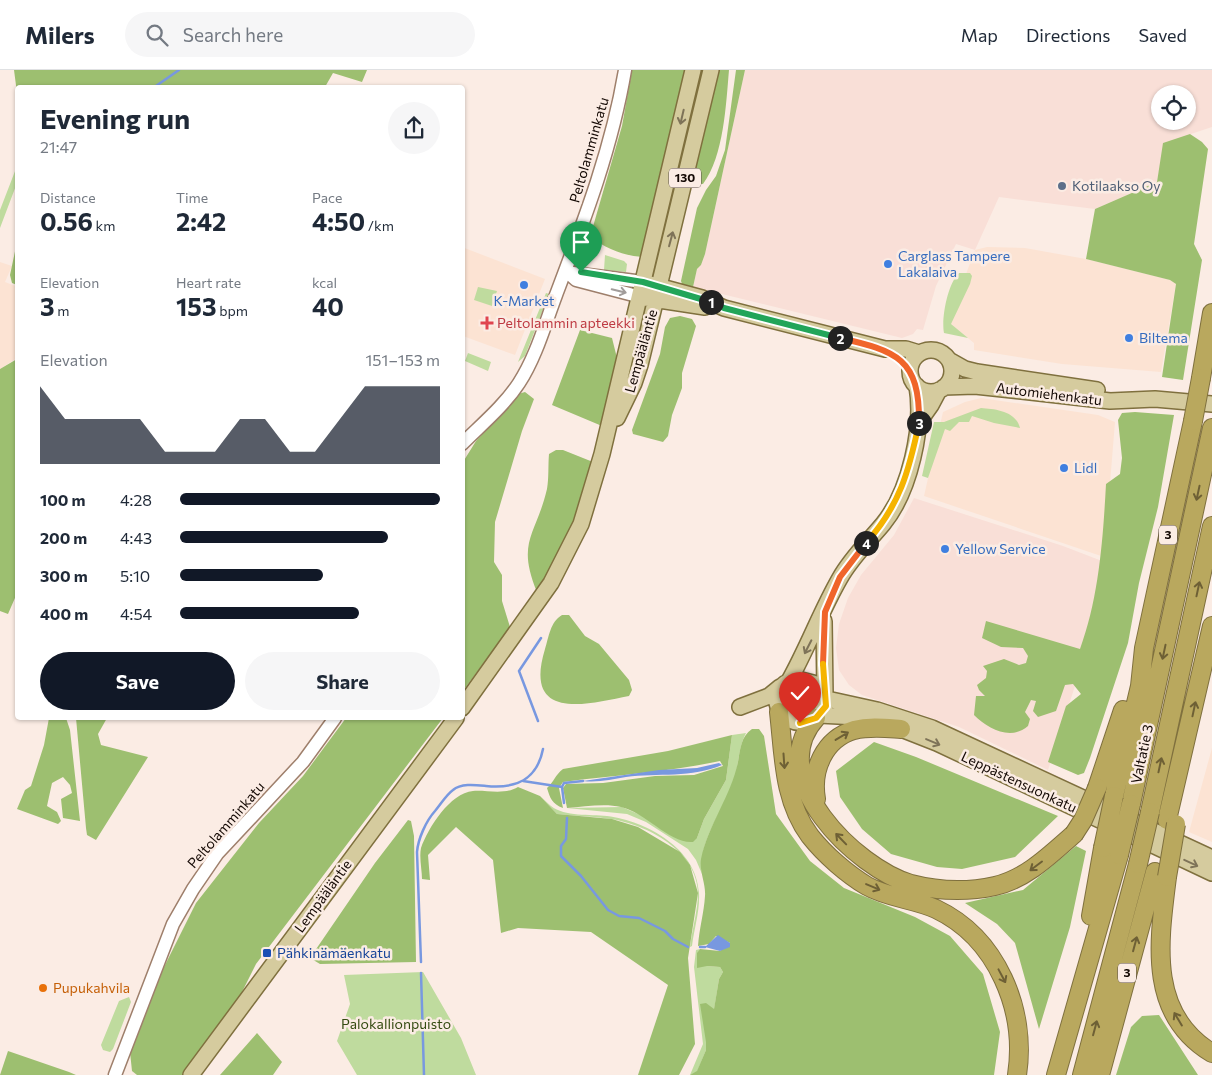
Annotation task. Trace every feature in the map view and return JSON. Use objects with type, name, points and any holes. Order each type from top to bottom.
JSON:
[{"type":"highway","name":"3","points":[[1078,998],[1103,848],[1140,686],[1144,648],[1201,378],[1212,313]]},
{"type":"highway","name":"Valtatie 3","points":[[1056,1075],[1119,855],[1212,428]]},
{"type":"highway","name":"Valtatie 3","points":[[1082,1075],[1138,864],[1212,526]]},
{"type":"highway","name":"3","points":[[1100,1075],[1161,875],[1183,756],[1212,626]]},
{"type":"highway","points":[[818,717],[802,737],[800,750],[805,786],[818,810],[841,839],[862,858],[889,875],[911,884],[934,888],[976,889],[1014,879],[1036,866],[1074,834],[1083,820],[1097,788],[1118,729],[1130,683],[1144,648]]},
{"type":"highway","points":[[779,711],[785,771],[793,802],[809,834],[825,853],[868,886],[934,908],[956,920],[977,939],[994,961],[1011,994],[1017,1017],[1017,1075]]},
{"type":"highway","points":[[818,810],[815,781],[817,767],[831,744],[842,735],[855,730],[872,727],[901,729]]},
{"type":"highway","points":[[1161,875],[1160,946],[1162,983],[1177,1020],[1199,1044],[1212,1053]]},
{"type":"main road","name":"Lempääläntie","points":[[465,704],[523,624],[564,559],[582,524],[602,454],[693,70]]},
{"type":"main road","name":"Lempääläntie","points":[[602,454],[634,384],[711,70]]},
{"type":"main road","points":[[642,290],[722,307],[884,349],[906,349],[919,353],[936,351],[949,360],[950,378],[941,388],[932,406],[919,422]]},
{"type":"main road","points":[[825,612],[823,664],[826,706],[818,717],[800,723],[792,722],[779,711],[776,701],[784,684],[807,649],[840,577],[864,544],[883,524],[899,497],[910,464],[919,422],[919,401],[913,379],[903,362],[884,349]]},
{"type":"main road","points":[[919,353],[913,360],[913,379],[927,391],[941,388]]},
{"type":"main road","name":"Automiehenkatu","points":[[949,360],[965,369],[977,372],[1155,400],[1212,404]]},
{"type":"main road","name":"Automiehenkatu","points":[[941,388],[975,386],[1110,401],[1155,400]]},
{"type":"main road","points":[[779,711],[740,707],[769,696],[784,684],[805,680],[826,697]]},
{"type":"main road","name":"Leppästensuonkatu","points":[[826,697],[884,712],[932,728],[1212,858]]},
{"type":"main road","name":"Leppästensuonkatu","points":[[818,717],[865,718],[881,721],[937,743],[1212,873]]},
{"type":"main road","name":"Lempääläntie","points":[[190,1075],[455,720]]},
{"type":"street","name":"Peltolamminkatu","points":[[465,441],[519,383],[538,341],[566,272],[606,156],[618,113],[625,70]]},
{"type":"street","points":[[566,272],[581,272],[642,290]]},
{"type":"street","name":"Peltolamminkatu","points":[[115,1075],[173,924],[193,888],[217,854],[303,762],[334,720]]},
{"type":"shaded area","points":[[745,70],[1212,70],[1212,127],[1164,143],[1157,182],[1095,209],[999,197],[975,250],[956,244],[936,286],[923,330],[917,329],[913,334],[902,338],[693,287],[697,269],[701,265]]},
{"type":"shaded area","points":[[987,247],[1025,248],[1086,259],[1170,280],[1176,284],[1161,372],[1062,364],[974,350],[974,343],[948,322],[975,250]]},
{"type":"shaded area","points":[[465,248],[545,279],[515,355],[465,337]]},
{"type":"shaded area","points":[[0,262],[12,266],[5,282],[15,286],[15,359],[0,369]]},
{"type":"shaded area","points":[[981,398],[1098,415],[1115,422],[1104,557],[924,496],[943,412],[965,402]]},
{"type":"shaded area","points":[[914,498],[1063,546],[1102,561],[1091,636],[1048,770],[959,727],[862,695],[849,685],[839,670],[836,648],[839,624],[848,598],[861,575],[894,535]]},
{"type":"shaded area","points":[[1212,748],[1212,842],[1189,832]]},
{"type":"green space","points":[[14,70],[367,70],[362,82],[333,73],[326,85],[16,85]]},
{"type":"green space","points":[[632,70],[688,70],[643,257],[615,251],[590,237],[622,126]]},
{"type":"green space","points":[[716,70],[729,70],[720,145],[716,159],[703,184],[691,183]]},
{"type":"green space","points":[[736,70],[745,70],[705,254],[701,265],[697,269],[693,287],[682,284],[681,281],[697,208],[716,176],[725,150]]},
{"type":"green space","points":[[1190,134],[1202,142],[1208,149],[1194,244],[1202,260],[1183,380],[1162,377],[1176,284],[1170,280],[1086,259],[1095,209],[1157,182],[1163,143]]},
{"type":"green space","points":[[15,171],[15,188],[0,228],[0,210]]},
{"type":"green space","points":[[15,251],[15,284],[12,283],[10,275]]},
{"type":"green space","points":[[605,255],[624,261],[627,264],[626,272],[604,270]]},
{"type":"green space","points":[[959,273],[970,273],[972,276],[951,324],[968,338],[944,333],[943,327],[946,301],[952,284]]},
{"type":"green space","points":[[478,287],[497,291],[492,306],[474,300]]},
{"type":"green space","points":[[546,293],[549,294],[525,356],[518,362]]},
{"type":"green space","points":[[680,316],[692,319],[696,326],[682,373],[682,388],[672,415],[668,436],[663,442],[633,434],[632,430],[660,354],[665,327],[670,318]]},
{"type":"green space","points":[[580,330],[612,338],[617,358],[602,426],[552,405]]},
{"type":"green space","points":[[468,353],[491,362],[488,371],[465,361]]},
{"type":"green space","points":[[15,360],[15,598],[8,614],[0,611],[0,369]]},
{"type":"green space","points":[[525,392],[534,399],[522,431],[495,522],[494,562],[502,575],[502,601],[510,627],[465,688],[465,459],[476,441],[518,394]]},
{"type":"green space","points":[[981,408],[1010,414],[1018,422],[1020,428],[972,416],[969,422],[959,422],[950,431],[945,429],[928,478],[922,476],[934,422],[944,422]]},
{"type":"green space","points":[[1122,413],[1174,415],[1158,507],[1139,583],[1128,643],[1090,758],[1084,773],[1078,775],[1048,762],[1066,706],[1081,694],[1073,684],[1065,685],[1056,711],[1038,717],[1033,711],[1036,701],[1031,700],[1025,712],[1030,719],[1028,726],[1014,733],[993,729],[974,715],[976,696],[985,696],[977,685],[986,678],[987,671],[983,666],[1004,659],[1019,665],[1026,663],[1028,656],[1023,648],[1001,647],[982,638],[986,621],[1080,649],[1096,588],[1106,484],[1120,474],[1122,458],[1118,420]]},
{"type":"green space","points":[[556,450],[563,450],[593,462],[567,542],[537,592],[528,561],[528,549],[547,489],[549,454]]},
{"type":"green space","points":[[562,615],[569,615],[585,636],[599,644],[629,680],[632,690],[629,696],[594,703],[577,704],[562,703],[550,698],[543,688],[540,672],[550,630]]},
{"type":"green space","points":[[49,720],[67,720],[70,730],[80,821],[63,818],[61,799],[72,793],[70,785],[63,777],[52,783],[47,806],[57,812],[61,821],[58,824],[17,809],[25,790],[31,786],[44,745]]},
{"type":"green space","points":[[76,720],[106,720],[98,734],[101,745],[148,757],[96,840],[87,835]]},
{"type":"green space","points":[[345,720],[441,720],[256,964],[239,998],[183,1075],[137,1075],[132,1071],[130,1052],[162,971],[196,903],[259,823],[303,776]]},
{"type":"green space","points":[[752,729],[759,729],[764,736],[776,814],[810,861],[844,888],[915,917],[950,936],[983,974],[1000,1032],[994,1075],[690,1075],[697,1071],[706,1050],[700,1004],[706,1003],[714,1009],[719,979],[723,972],[720,967],[707,966],[697,968],[697,953],[700,949],[720,951],[730,943],[716,936],[709,944],[698,946],[705,896],[701,859],[704,846],[735,775],[743,739]]},
{"type":"green space","points":[[746,733],[741,745],[734,781],[707,838],[702,862],[702,874],[696,860],[688,849],[646,822],[627,814],[567,808],[622,807],[645,817],[661,829],[697,838],[704,819],[726,780],[732,735]]},
{"type":"green space","points":[[732,735],[726,780],[704,819],[697,838],[693,842],[675,838],[639,815],[621,807],[601,805],[567,808],[563,788],[566,784],[603,783],[655,776],[694,775],[723,766],[720,761],[662,771],[563,782],[559,788],[563,808],[556,805],[549,795],[547,788],[563,769],[668,751]]},
{"type":"green space","points":[[874,742],[916,757],[1058,816],[1015,857],[962,869],[937,867],[891,854],[862,829],[840,797],[836,771]]},
{"type":"green space","points":[[518,787],[540,796],[557,814],[612,819],[638,827],[680,852],[690,865],[698,893],[688,958],[695,1044],[679,1075],[638,1075],[668,985],[591,932],[518,928],[501,933],[493,860],[456,827],[428,855],[430,880],[422,879],[421,848],[434,822],[448,805],[464,793],[473,791],[502,792]]},
{"type":"green space","points":[[540,796],[551,806],[563,812],[607,816],[638,824],[667,840],[680,851],[689,863],[696,877],[699,893],[698,913],[692,946],[690,947],[698,893],[695,878],[689,865],[680,853],[655,834],[625,822],[604,818],[557,814]]},
{"type":"green space","points":[[408,820],[411,821],[414,836],[416,962],[320,964],[310,958],[375,863]]},
{"type":"green space","points":[[1076,846],[1086,851],[1070,927],[1039,1029],[1015,943],[997,924],[965,903],[1023,890]]},
{"type":"green space","points":[[700,949],[697,954],[707,966],[720,967],[723,972],[719,979],[714,1010],[709,1008],[706,1050],[697,1072],[690,1075],[703,1044],[694,967],[696,950]]},
{"type":"green space","name":"Palokallionpuisto","points":[[423,972],[461,1038],[476,1075],[357,1075],[337,1041],[350,1004],[344,975]]},
{"type":"green space","points":[[129,997],[131,1002],[113,1049],[110,1052],[103,1050],[101,1045],[119,1001]]},
{"type":"green space","points":[[1159,1015],[1198,1075],[1116,1075],[1131,1027],[1142,1016]]},
{"type":"green space","points":[[257,1033],[282,1062],[273,1075],[220,1075]]},
{"type":"green space","points":[[8,1051],[69,1072],[76,1075],[0,1075]]},
{"type":"water","points":[[719,763],[722,765],[699,772],[583,781],[659,770],[697,768]]},
{"type":"water","points":[[718,935],[730,943],[730,947],[720,951],[705,947]]},
{"type":"waterway","points":[[157,85],[179,70]]},
{"type":"waterway","points":[[538,721],[519,671],[541,638]]},
{"type":"waterway","points":[[421,962],[417,852],[426,825],[450,792],[460,786],[497,787],[516,784],[524,780],[536,768],[543,749]]},
{"type":"waterway","points":[[523,781],[562,787],[564,803]]},
{"type":"waterway","points":[[562,787],[564,783],[583,781]]},
{"type":"waterway","points":[[567,818],[566,839],[561,846],[561,856],[581,876],[608,910],[619,916],[639,918],[665,931],[673,939],[688,947]]},
{"type":"waterway","points":[[700,947],[705,947]]},
{"type":"waterway","points":[[421,973],[424,1075]]},
{"type":"place","name":"Kotilaakso Oy","points":[[1062,186]]},
{"type":"place","name":"Carglass Tampere Lakalaiva","points":[[888,264]]},
{"type":"place","name":"K-Market","points":[[524,285]]},
{"type":"place","name":"Peltolammin apteekki","points":[[487,323]]},
{"type":"place","name":"Biltema","points":[[1129,338]]},
{"type":"place","name":"Lidl","points":[[1064,468]]},
{"type":"place","name":"Yellow Service","points":[[945,549]]},
{"type":"place","name":"Pähkinämäenkatu","points":[[267,953]]},
{"type":"place","name":"Pupukahvila","points":[[43,988]]},
{"type":"route","points":[[581,272],[659,286],[702,298],[724,308],[875,346],[884,349],[908,367],[911,378],[917,386],[919,422],[904,484],[899,497],[883,524],[864,544],[840,577],[834,590],[825,612],[823,664],[826,706],[823,712],[816,718],[800,723]]}]
